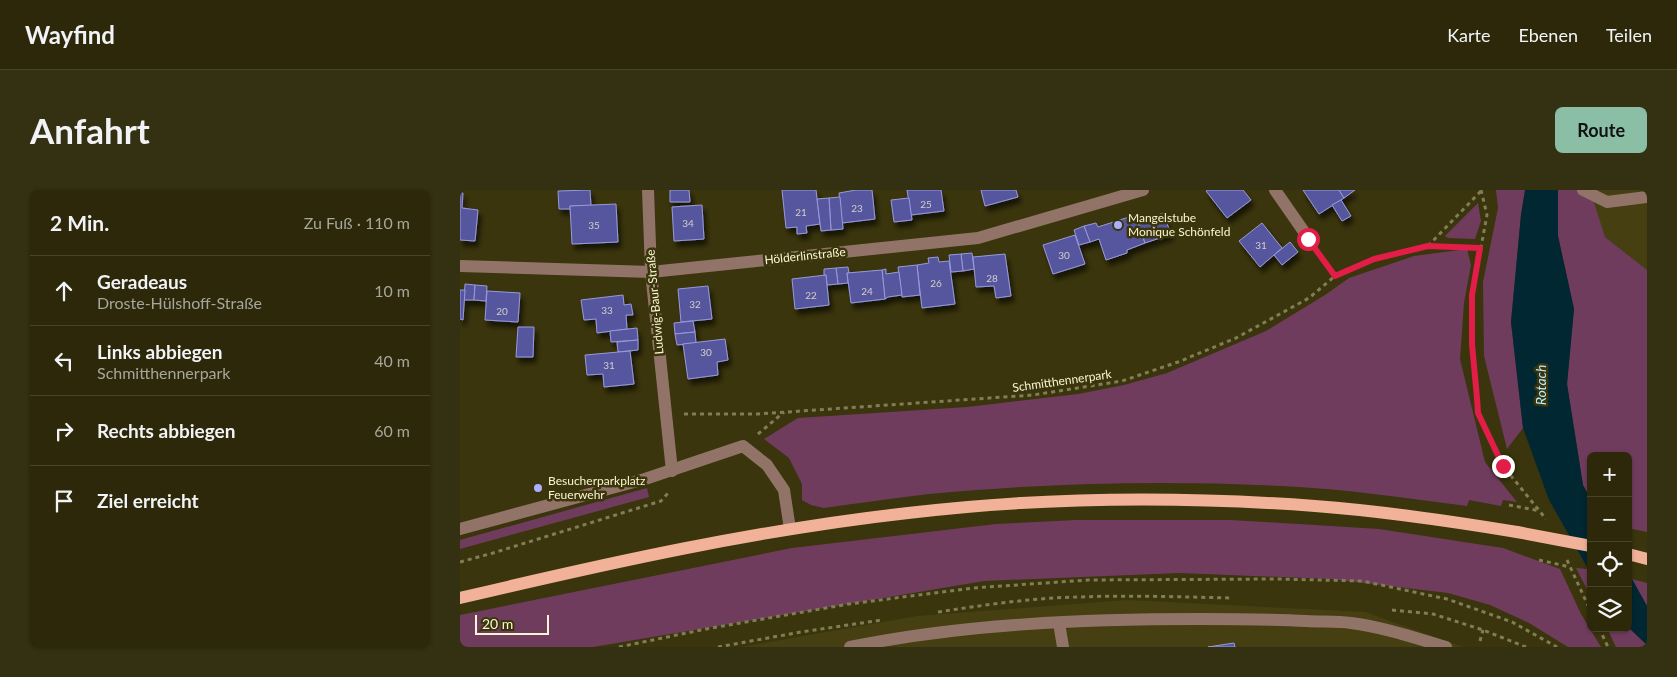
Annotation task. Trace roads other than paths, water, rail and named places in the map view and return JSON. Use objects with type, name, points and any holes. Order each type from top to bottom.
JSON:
[{"type":"main road","points":[[460,598],[654,554],[790,529],[910,512],[1058,502],[1218,501],[1314,506],[1415,516],[1587,545]]},
{"type":"main road","points":[[1632,555],[1647,559]]},
{"type":"street","name":"Ludwig-Baur-Straße","points":[[648,190],[651,272],[672,471]]},
{"type":"street","name":"Hölderlinstraße","points":[[460,266],[651,272],[978,238],[1142,190]]},
{"type":"street","points":[[1275,190],[1308,239]]},
{"type":"street","points":[[1584,190],[1607,202],[1647,197]]},
{"type":"street","points":[[460,529],[672,471],[743,446],[767,465],[784,490],[790,529]]},
{"type":"street","points":[[850,647],[887,640],[1002,627],[1108,619],[1260,619],[1349,623],[1379,627],[1446,647]]},
{"type":"street","points":[[1059,623],[1063,647]]},
{"type":"water","name":"Rotach","points":[[1525,190],[1558,190],[1558,236],[1574,309],[1567,384],[1583,485],[1587,492],[1587,567],[1549,500],[1523,428],[1511,322]]},
{"type":"water","points":[[1632,579],[1647,606],[1647,645],[1632,631]]},
{"type":"place","name":"Mangelstube Monique Schönfeld","points":[[1118,225]]},
{"type":"place","name":"Besucherparkplatz Feuerwehr","points":[[538,488]]}]
